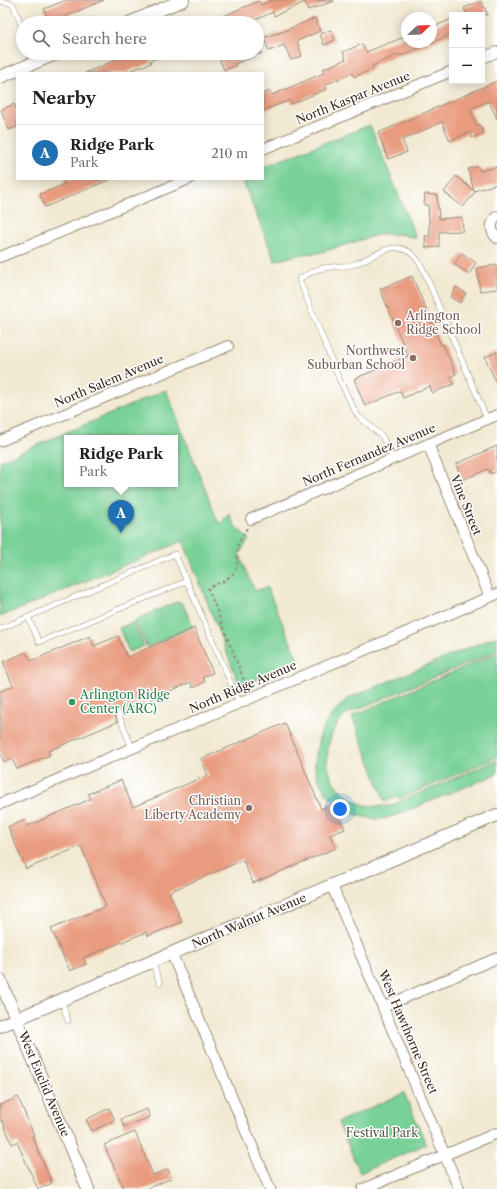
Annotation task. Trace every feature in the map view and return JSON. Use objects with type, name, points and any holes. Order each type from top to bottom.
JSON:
[{"type":"street","points":[[145,16],[183,0]]},
{"type":"street","points":[[485,57],[497,52]]},
{"type":"street","points":[[0,77],[30,60]]},
{"type":"street","name":"North Kaspar Avenue","points":[[264,148],[449,72]]},
{"type":"street","points":[[0,257],[187,180]]},
{"type":"street","points":[[497,216],[491,227],[497,238]]},
{"type":"street","name":"North Salem Avenue","points":[[0,441],[228,346]]},
{"type":"street","name":"North Fernandez Avenue","points":[[251,519],[497,415]]},
{"type":"street","name":"Vine Street","points":[[428,444],[493,596]]},
{"type":"street","name":"North Ridge Avenue","points":[[0,804],[132,748],[237,697],[493,596]]},
{"type":"street","name":"North Walnut Avenue","points":[[0,1026],[497,815]]},
{"type":"street","name":"West Hawthorne Street","points":[[332,886],[459,1189]]},
{"type":"street","points":[[172,954],[270,1189]]},
{"type":"street","points":[[383,1007],[497,958]]},
{"type":"street","name":"West Euclid Avenue","points":[[0,980],[88,1189]]},
{"type":"street","points":[[363,1189],[497,1132]]},
{"type":"lane","points":[[0,1],[14,4],[18,16]]},
{"type":"lane","points":[[394,459],[382,436],[358,416],[340,379],[299,279],[314,271],[323,268],[351,265],[390,248],[397,247],[404,249],[416,258],[423,269],[487,419]]},
{"type":"lane","points":[[0,629],[176,554],[237,697]]},
{"type":"lane","points":[[28,617],[39,642],[187,581]]},
{"type":"lane","points":[[118,713],[132,748]]},
{"type":"lane","points":[[152,962],[160,983]]},
{"type":"lane","points":[[62,1000],[68,1021]]},
{"type":"path","points":[[237,697],[248,688],[208,588],[224,581],[235,571],[237,567],[238,543],[251,519]]},
{"type":"green space","points":[[370,125],[416,238],[399,234],[380,234],[319,253],[302,254],[275,261],[242,180],[264,180],[264,167]]},
{"type":"green space","points":[[166,390],[219,524],[229,514],[235,526],[249,539],[239,554],[255,591],[267,587],[299,662],[240,687],[183,541],[0,617],[0,461]]},
{"type":"green space","points":[[179,602],[183,604],[193,627],[147,647],[135,620]]},
{"type":"green space","points":[[134,622],[144,646],[129,652],[119,628]]},
{"type":"green space","points":[[497,636],[497,651],[346,714],[333,731],[328,746],[327,758],[328,767],[334,783],[353,800],[372,806],[390,806],[497,760],[497,774],[394,816],[383,819],[368,818],[357,815],[338,804],[330,797],[318,778],[315,767],[315,758],[322,730],[331,716],[342,704],[349,698]]},
{"type":"green space","points":[[497,653],[497,757],[399,799],[398,796],[385,802],[352,716]]},
{"type":"green space","name":"Festival Park","points":[[404,1093],[426,1144],[360,1173],[338,1122]]},
{"type":"building","points":[[66,0],[104,0],[66,16],[47,16],[44,9]]},
{"type":"building","points":[[272,0],[334,1],[308,10],[305,2],[274,16],[273,12],[264,16],[223,16],[259,1],[261,5]]},
{"type":"building","points":[[481,1],[488,15],[485,15],[485,12],[466,12],[464,8]]},
{"type":"building","points":[[315,18],[320,31],[297,41],[302,56],[291,60],[284,45],[269,51],[264,38]]},
{"type":"building","points":[[449,20],[449,35],[437,40],[437,25]]},
{"type":"building","points":[[331,30],[335,40],[324,45],[320,34]]},
{"type":"building","points":[[401,38],[401,48],[419,48],[400,56],[399,54],[372,66],[373,69],[354,77],[352,73],[325,85],[327,89],[292,104],[290,100],[264,111],[264,94],[270,91],[272,95],[324,73],[323,69],[346,59],[343,52],[362,44],[366,52]]},
{"type":"building","points":[[115,60],[152,60],[150,61],[151,63],[126,72],[87,72]]},
{"type":"building","points":[[220,60],[245,60],[235,64],[235,66],[224,70]]},
{"type":"building","points":[[497,81],[497,119],[489,101],[470,109],[477,126],[480,125],[483,133],[472,138],[470,132],[450,141],[442,122],[402,140],[407,152],[388,159],[378,133]]},
{"type":"building","points":[[14,104],[16,108],[16,127],[9,130],[1,110]]},
{"type":"building","points":[[478,166],[480,171],[497,167],[497,184],[474,191],[468,169]]},
{"type":"building","points":[[456,176],[475,192],[463,207],[444,192]]},
{"type":"building","points":[[63,180],[109,180],[45,207],[40,194],[65,184]]},
{"type":"building","points":[[425,194],[437,195],[439,219],[462,217],[463,231],[439,232],[439,247],[426,248],[425,236],[430,236],[428,205],[424,205]]},
{"type":"building","points":[[462,253],[476,263],[469,274],[454,264]]},
{"type":"building","points":[[497,265],[497,289],[480,291],[477,268]]},
{"type":"building","points":[[412,276],[441,345],[443,344],[456,374],[450,377],[454,384],[432,393],[430,386],[403,398],[400,391],[365,406],[354,379],[408,356],[380,289]]},
{"type":"building","points":[[456,287],[466,293],[460,303],[450,297]]},
{"type":"building","points":[[497,352],[497,385],[485,357]]},
{"type":"building","points":[[497,446],[497,471],[491,474],[488,469],[462,480],[456,464]]},
{"type":"building","name":"Arlington Ridge Center (ARC)","points":[[194,628],[213,673],[203,677],[205,682],[193,688],[191,682],[122,712],[119,709],[116,709],[114,713],[117,722],[48,751],[50,755],[17,769],[12,759],[4,762],[0,753],[0,691],[13,686],[3,662],[26,652],[31,661],[90,636],[94,646],[118,636],[127,657]]},
{"type":"building","points":[[285,723],[321,809],[334,803],[345,829],[330,835],[336,848],[253,883],[243,860],[169,892],[182,922],[148,936],[146,932],[83,958],[86,964],[70,971],[51,929],[106,906],[81,846],[26,869],[8,827],[25,820],[27,826],[91,799],[88,794],[121,780],[133,807],[208,775],[201,759]]},
{"type":"building","points":[[18,1097],[34,1135],[32,1136],[52,1183],[39,1189],[17,1142],[12,1144],[2,1120],[0,1121],[0,1105]]},
{"type":"building","points":[[109,1108],[115,1120],[92,1131],[86,1120]]},
{"type":"building","points":[[147,1109],[150,1117],[124,1127],[121,1119]]},
{"type":"building","points":[[135,1132],[153,1175],[168,1169],[172,1178],[146,1189],[124,1189],[104,1145]]},
{"type":"place","name":"Arlington Ridge School","points":[[398,323]]},
{"type":"place","name":"Northwest Suburban School","points":[[413,358]]},
{"type":"place","name":"Ridge Park","points":[[121,533]]},
{"type":"place","name":"Arlington Ridge Center (ARC)","points":[[72,702]]},
{"type":"place","name":"Christian Liberty Academy","points":[[249,808]]}]
